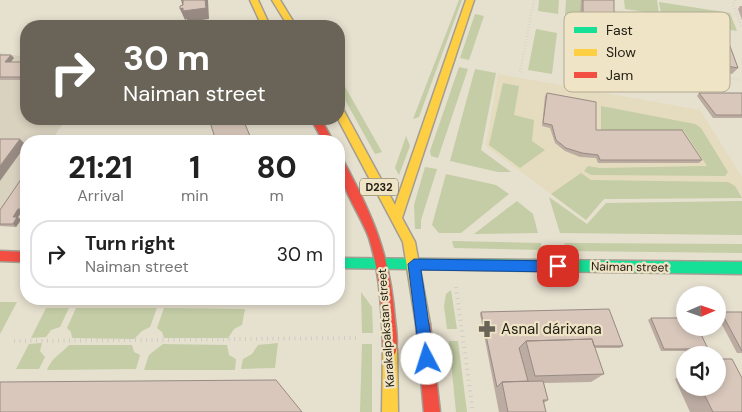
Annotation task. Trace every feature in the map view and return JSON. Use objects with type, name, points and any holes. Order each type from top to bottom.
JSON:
[{"type":"main road","points":[[254,0],[263,20]]},
{"type":"main road","points":[[276,0],[288,20]]},
{"type":"main road","name":"D232","points":[[382,220],[470,0]]},
{"type":"main road","name":"Karakalpakstan street","points":[[345,125],[382,220],[382,264],[389,337],[390,412]]},
{"type":"main road","name":"Karakalpakstan street","points":[[345,171],[382,220],[409,242],[425,336],[432,412]]},
{"type":"main road","points":[[0,256],[20,257]]},
{"type":"main road","name":"Naiman street","points":[[345,263],[742,268]]},
{"type":"path","points":[[520,72],[534,0]]},
{"type":"path","points":[[735,0],[733,5],[742,27]]},
{"type":"path","points":[[456,287],[473,412]]},
{"type":"path","points":[[14,341],[356,338]]},
{"type":"shaded area","points":[[0,53],[20,56],[20,125],[62,125],[55,135],[20,135],[20,186],[0,214]]},
{"type":"shaded area","points":[[498,74],[564,86],[564,92],[599,92],[700,110],[742,177],[742,198],[604,199],[586,220],[486,146]]},
{"type":"green space","points":[[459,0],[462,0],[419,117],[413,119]]},
{"type":"green space","points":[[539,0],[559,0],[558,14],[538,11]]},
{"type":"green space","points":[[566,0],[583,0],[582,12],[565,12]]},
{"type":"green space","points":[[624,0],[657,0],[659,12],[645,12],[625,9]]},
{"type":"green space","points":[[659,2],[724,12],[661,12]]},
{"type":"green space","points":[[730,13],[737,31],[730,30]]},
{"type":"green space","points":[[475,14],[484,16],[469,60],[460,58]]},
{"type":"green space","points":[[536,29],[557,33],[552,74],[528,70]]},
{"type":"green space","points":[[459,67],[468,69],[438,158],[431,156],[430,151]]},
{"type":"green space","points":[[475,69],[496,73],[481,150],[511,172],[498,172],[450,161]]},
{"type":"green space","points":[[503,83],[519,86],[514,115],[534,120],[532,141],[545,150],[520,168],[489,145]]},
{"type":"green space","points":[[345,87],[382,152],[375,154],[345,100]]},
{"type":"green space","points":[[601,106],[695,124],[701,128],[728,172],[725,176],[591,175],[584,171],[588,166],[600,168],[707,166],[684,131],[601,130]]},
{"type":"green space","points":[[406,136],[410,146],[399,175],[395,168]]},
{"type":"green space","points":[[425,167],[437,169],[421,220],[421,229],[415,229],[414,205]]},
{"type":"green space","points":[[581,173],[591,180],[728,182],[735,186],[742,198],[604,199],[586,220],[551,194]]},
{"type":"green space","points":[[446,174],[496,185],[509,194],[461,233],[439,233],[432,225]]},
{"type":"green space","points":[[549,197],[587,224],[606,203],[742,201],[742,235],[560,233]]},
{"type":"green space","points":[[517,201],[533,214],[538,233],[474,234]]},
{"type":"green space","points":[[452,241],[541,243],[542,250],[454,248]]},
{"type":"green space","points":[[564,243],[742,244],[742,253],[568,251]]},
{"type":"green space","points":[[451,290],[457,329],[447,329],[444,306],[446,294]]},
{"type":"green space","points":[[361,292],[372,307],[373,333],[362,333]]},
{"type":"green space","points":[[0,302],[17,302],[0,334]]},
{"type":"green space","points":[[46,308],[69,308],[60,327],[51,330],[46,337],[31,338]]},
{"type":"green space","points":[[76,308],[157,308],[150,327],[142,331],[134,339],[72,338],[71,332],[67,328]]},
{"type":"green space","points":[[164,308],[245,309],[242,325],[234,329],[228,338],[164,338],[162,332],[157,328]]},
{"type":"green space","points":[[449,341],[458,341],[467,412],[456,412]]},
{"type":"green space","points":[[42,343],[40,351],[45,357],[39,369],[16,369],[29,344]]},
{"type":"green space","points":[[278,343],[275,368],[241,369],[243,359],[252,354],[258,345]]},
{"type":"green space","points":[[163,344],[227,345],[229,355],[236,359],[235,370],[144,370],[149,355]]},
{"type":"green space","points":[[362,344],[372,344],[372,412],[360,412]]},
{"type":"green space","points":[[69,345],[132,345],[134,352],[140,355],[136,369],[47,370],[54,358]]},
{"type":"building","points":[[183,0],[205,0],[206,8],[183,11],[183,8],[180,9],[180,6],[183,5]]},
{"type":"building","points":[[583,0],[614,0],[614,12],[583,12]]},
{"type":"building","points":[[730,46],[738,68],[730,66]]},
{"type":"building","points":[[0,55],[11,55],[5,62],[20,62],[20,77],[0,77]]},
{"type":"building","points":[[547,93],[596,102],[596,130],[682,130],[702,160],[600,160],[598,155],[566,148],[556,140],[552,125],[543,123]]},
{"type":"building","points":[[699,93],[742,93],[742,115],[716,115]]},
{"type":"building","points":[[211,125],[245,125],[250,135],[214,135]]},
{"type":"building","points":[[0,139],[20,139],[0,166]]},
{"type":"building","points":[[20,181],[20,209],[18,209],[13,217],[17,217],[13,224],[0,224],[0,210]]},
{"type":"building","points":[[609,309],[623,346],[594,346],[592,339],[526,341],[519,348],[528,381],[502,382],[497,387],[481,312]]},
{"type":"building","points":[[726,312],[742,312],[742,351],[726,321]]},
{"type":"building","points":[[651,318],[676,318],[676,336],[702,336],[707,346],[676,346],[676,349],[664,349]]},
{"type":"building","points":[[592,339],[604,374],[535,376],[526,341]]},
{"type":"building","points":[[726,359],[732,359],[742,378],[742,412],[713,412],[705,396],[726,396]]},
{"type":"building","points":[[276,380],[302,412],[0,412],[0,382]]},
{"type":"building","points":[[543,381],[548,400],[543,400],[546,412],[508,412],[502,382]]},
{"type":"traffic: fast","points":[[345,263],[742,268]]},
{"type":"traffic: slow","points":[[254,0],[263,20]]},
{"type":"traffic: slow","points":[[276,0],[288,20]]},
{"type":"traffic: slow","points":[[397,217],[470,0]]},
{"type":"traffic: slow","points":[[345,122],[409,242],[423,324]]},
{"type":"traffic: slow","points":[[390,349],[390,412]]},
{"type":"traffic: jam","points":[[319,125],[325,135]]},
{"type":"traffic: jam","points":[[345,175],[367,220],[379,253],[386,294],[390,349]]},
{"type":"traffic: jam","points":[[0,256],[20,257]]},
{"type":"traffic: jam","points":[[423,324],[432,412]]},
{"type":"place","name":"Asnal dárixana","points":[[487,329]]},
{"type":"route","points":[[427,359],[414,264],[558,266]]}]
